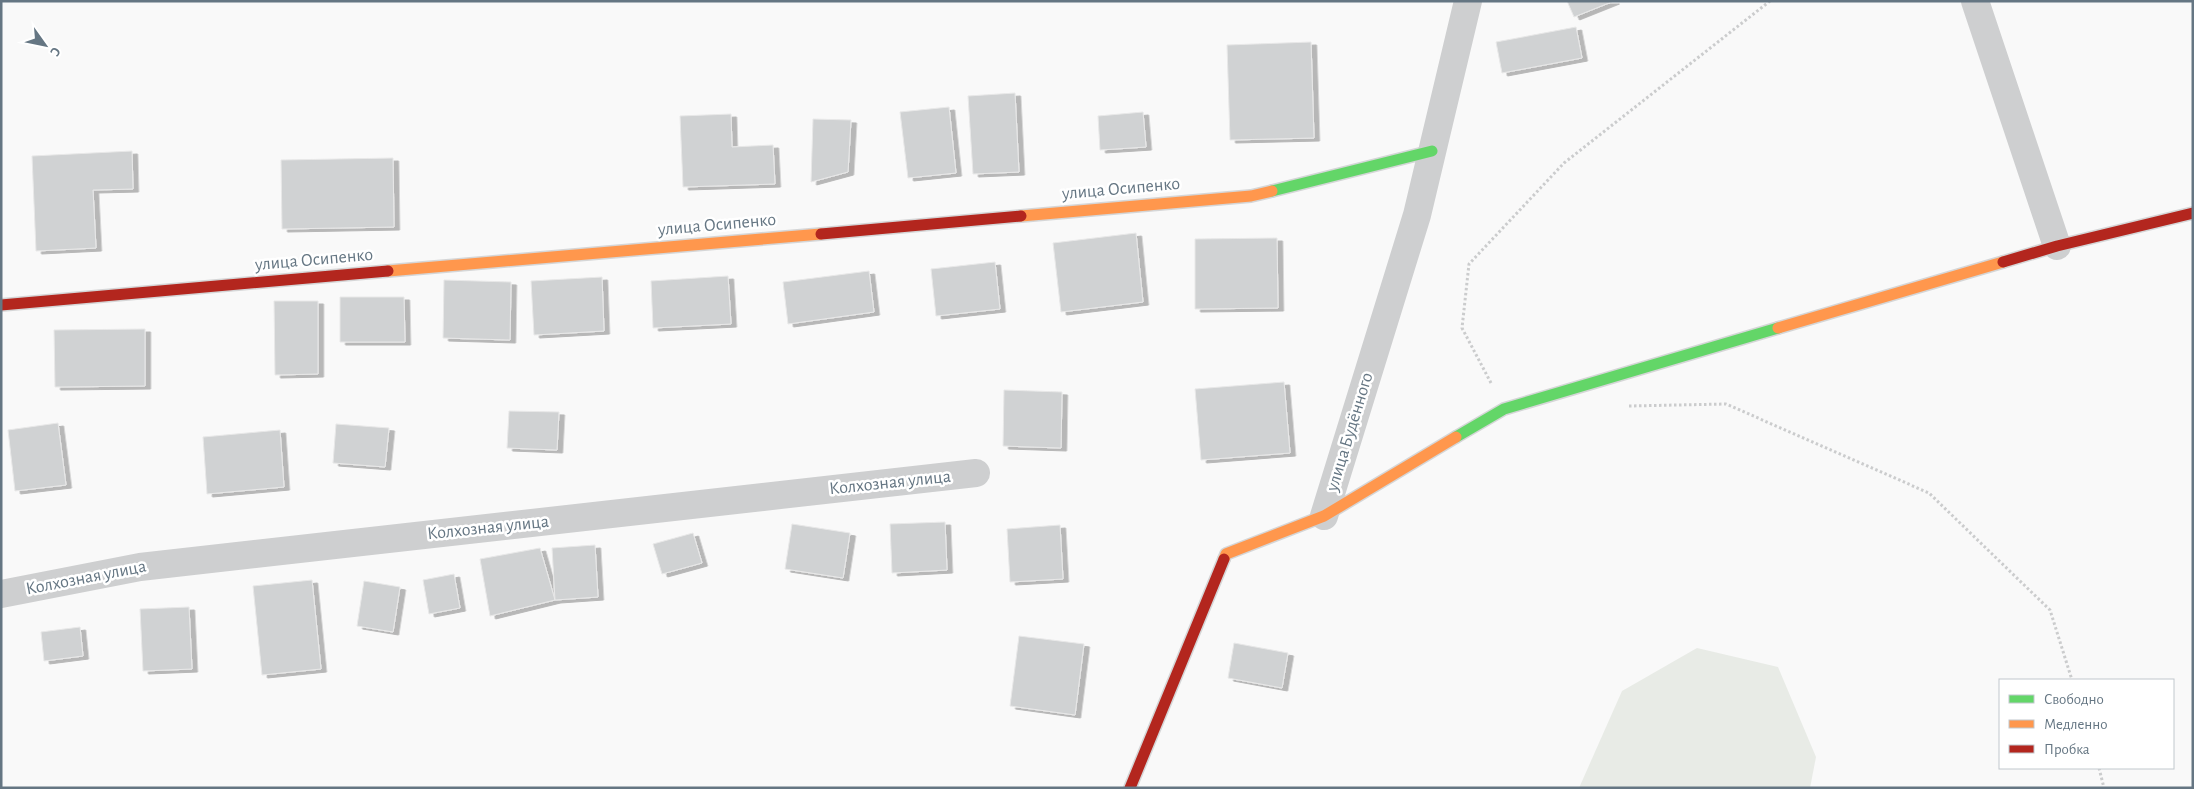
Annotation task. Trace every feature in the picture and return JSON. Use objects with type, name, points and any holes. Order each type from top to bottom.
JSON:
[{"type":"street","name":"улица Будённого","points":[[1324,516],[1417,215],[1468,1]]},
{"type":"street","points":[[1976,1],[2057,246]]},
{"type":"street","name":"улица Осипенко","points":[[1,305],[1251,196],[1432,151]]},
{"type":"street","points":[[1130,788],[1226,554],[1324,516],[1504,409],[2057,246],[2193,213]]},
{"type":"street","name":"Колхозная улица","points":[[1,594],[140,567],[976,473]]},
{"type":"path","points":[[2099,769],[2104,788]]},
{"type":"shaded area","points":[[1697,648],[1778,667],[1816,757],[1810,788],[1579,788],[1622,691]]},
{"type":"building","points":[[1567,1],[1614,1],[1574,17]]},
{"type":"building","points":[[1576,27],[1582,58],[1502,73],[1496,42]]},
{"type":"building","points":[[1311,42],[1314,138],[1230,140],[1227,45]]},
{"type":"building","points":[[1015,93],[1019,172],[973,174],[968,96]]},
{"type":"building","points":[[949,107],[956,173],[908,178],[900,112]]},
{"type":"building","points":[[1143,112],[1146,147],[1100,150],[1098,116]]},
{"type":"building","points":[[731,114],[732,147],[773,145],[775,184],[683,187],[680,116]]},
{"type":"building","points":[[813,119],[851,120],[848,172],[811,182]]},
{"type":"building","points":[[132,151],[133,189],[93,190],[96,248],[36,251],[32,156]]},
{"type":"building","points":[[393,158],[394,227],[282,229],[281,160]]},
{"type":"building","points":[[1136,233],[1143,302],[1061,312],[1053,243]]},
{"type":"building","points":[[1277,238],[1278,308],[1195,309],[1195,239]]},
{"type":"building","points":[[995,262],[1000,309],[936,316],[931,269]]},
{"type":"building","points":[[869,271],[874,312],[788,324],[783,282]]},
{"type":"building","points":[[728,276],[731,324],[653,328],[651,281]]},
{"type":"building","points":[[602,277],[604,331],[534,335],[531,281]]},
{"type":"building","points":[[444,280],[511,282],[510,340],[443,338]]},
{"type":"building","points":[[340,297],[404,297],[405,342],[340,342]]},
{"type":"building","points":[[274,301],[318,301],[318,374],[275,375]]},
{"type":"building","points":[[145,329],[145,386],[55,387],[54,330]]},
{"type":"building","points":[[1284,382],[1290,453],[1201,460],[1195,389]]},
{"type":"building","points":[[1004,390],[1062,392],[1061,448],[1003,446]]},
{"type":"building","points":[[509,411],[559,412],[557,450],[507,448]]},
{"type":"building","points":[[58,423],[66,485],[15,491],[8,430]]},
{"type":"building","points":[[336,424],[389,428],[385,467],[333,463]]},
{"type":"building","points":[[280,430],[284,487],[207,494],[203,437]]},
{"type":"building","points":[[945,522],[947,570],[892,573],[890,524]]},
{"type":"building","points":[[792,524],[850,533],[843,578],[785,569]]},
{"type":"building","points":[[1060,525],[1063,579],[1010,582],[1007,529]]},
{"type":"building","points":[[693,533],[702,563],[662,574],[653,544]]},
{"type":"building","points":[[595,545],[598,597],[555,600],[552,548]]},
{"type":"building","points":[[540,548],[555,600],[490,616],[480,559]]},
{"type":"building","points":[[454,574],[460,608],[429,614],[423,580]]},
{"type":"building","points":[[312,580],[321,669],[262,675],[253,586]]},
{"type":"building","points":[[364,581],[400,587],[393,632],[357,626]]},
{"type":"building","points":[[189,607],[192,669],[143,671],[140,609]]},
{"type":"building","points":[[80,627],[83,656],[44,661],[41,632]]},
{"type":"building","points":[[1019,636],[1084,644],[1075,715],[1010,706]]},
{"type":"building","points":[[1234,643],[1288,653],[1282,688],[1228,678]]},
{"type":"traffic: fast","points":[[1272,191],[1432,151]]},
{"type":"traffic: fast","points":[[1456,437],[1504,409],[1778,328]]},
{"type":"traffic: slow","points":[[1021,216],[1251,196],[1272,191]]},
{"type":"traffic: slow","points":[[388,271],[821,234]]},
{"type":"traffic: slow","points":[[1778,328],[2003,262]]},
{"type":"traffic: slow","points":[[1224,559],[1226,554],[1324,516],[1456,437]]},
{"type":"traffic: jam","points":[[2003,262],[2057,246],[2193,213]]},
{"type":"traffic: jam","points":[[821,234],[1021,216]]},
{"type":"traffic: jam","points":[[1,305],[388,271]]},
{"type":"traffic: jam","points":[[1130,788],[1224,559]]}]
